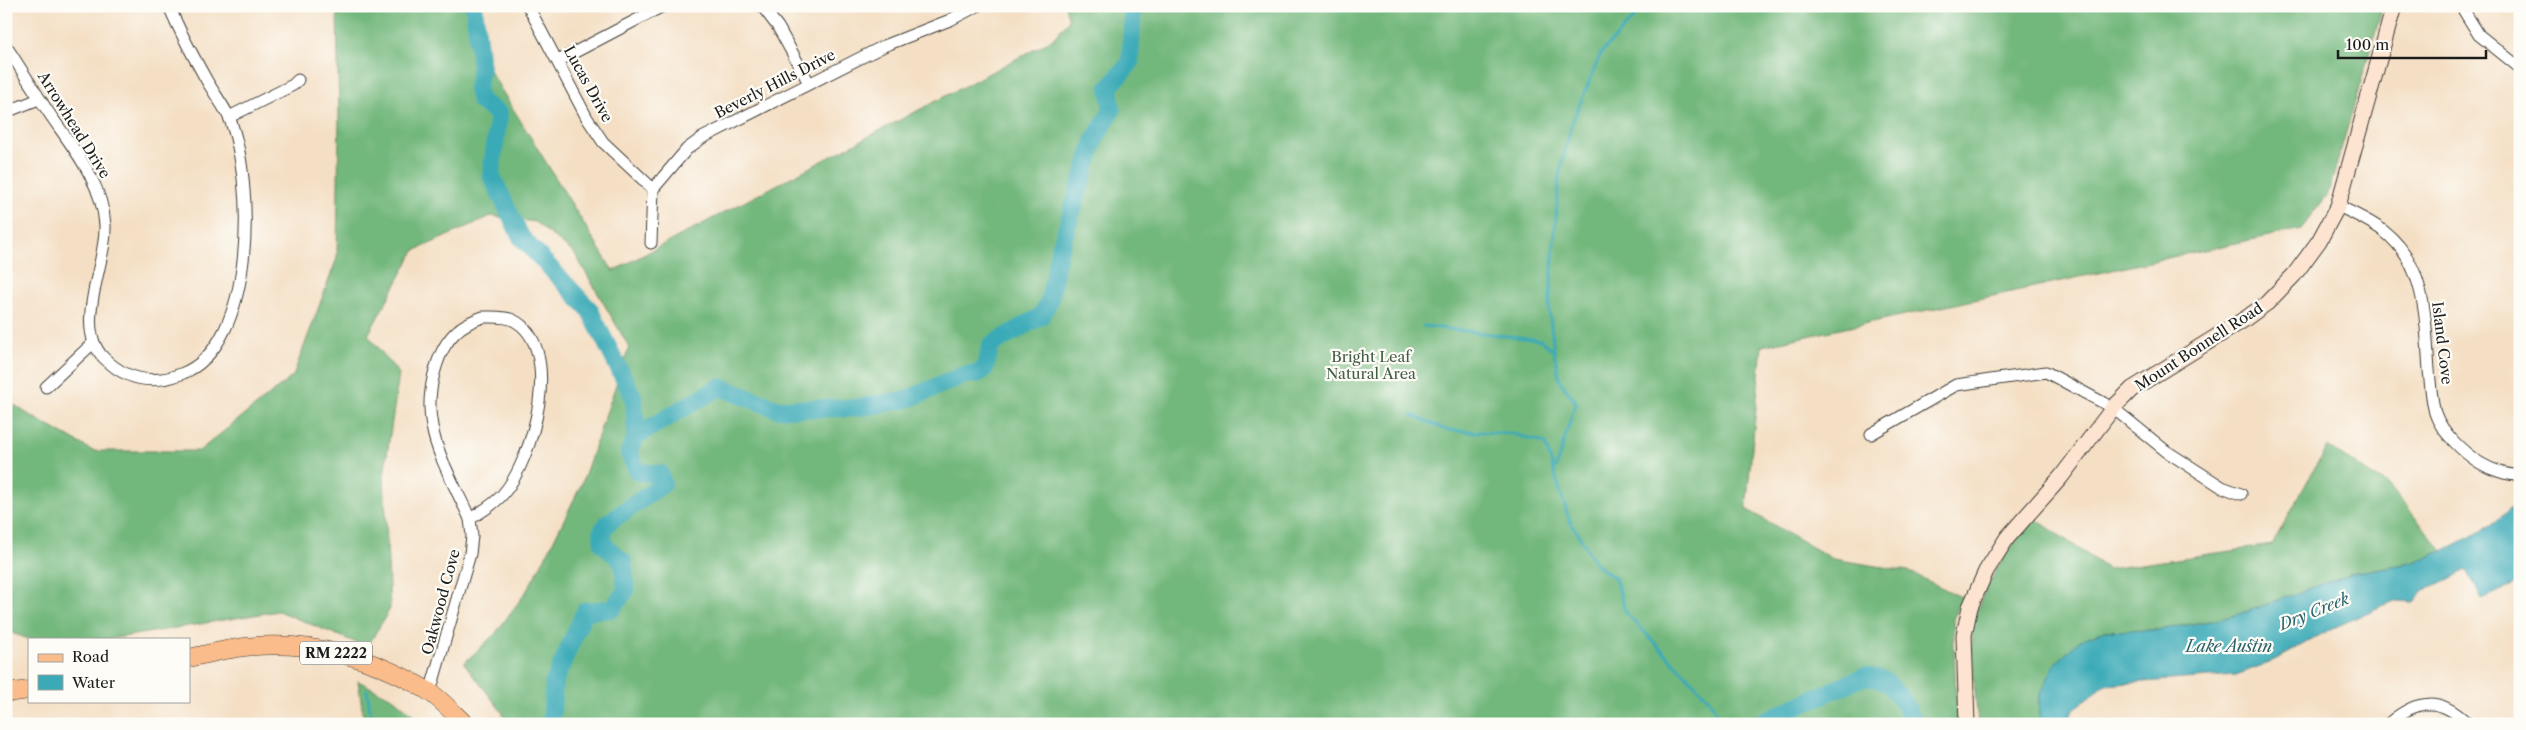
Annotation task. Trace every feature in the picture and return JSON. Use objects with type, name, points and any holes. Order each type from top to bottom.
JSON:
[{"type":"main road","name":"RM 2222","points":[[190,658],[246,646],[295,645],[340,653],[386,668],[430,692],[465,724]]},
{"type":"main road","points":[[6,693],[28,690]]},
{"type":"street","points":[[46,387],[92,344],[103,358],[119,371],[150,381],[168,379],[185,373],[202,362],[216,348],[225,330],[236,296],[243,264],[246,225],[241,161],[229,117],[181,35],[169,6]]},
{"type":"street","name":"Lucas Drive","points":[[528,6],[587,118],[604,142],[653,189]]},
{"type":"street","points":[[558,61],[663,6]]},
{"type":"street","points":[[762,6],[778,27],[809,83]]},
{"type":"street","name":"Beverly Hills Drive","points":[[653,189],[687,148],[702,138],[884,46],[950,20],[977,6]]},
{"type":"street","name":"Mount Bonnell Road","points":[[1968,724],[1964,635],[1970,608],[1986,572],[2007,538],[2061,477],[2113,408],[2132,389],[2267,303],[2294,275],[2319,241],[2338,206],[2394,6]]},
{"type":"street","points":[[2461,6],[2479,35],[2520,68]]},
{"type":"street","name":"Arrowhead Drive","points":[[6,46],[97,186],[105,226],[103,251],[92,308],[90,328],[92,344]]},
{"type":"street","points":[[229,117],[293,85],[298,80]]},
{"type":"street","points":[[6,112],[39,99]]},
{"type":"street","points":[[651,243],[653,189]]},
{"type":"street","name":"Island Cove","points":[[2338,206],[2368,220],[2391,235],[2415,273],[2421,297],[2436,414],[2448,434],[2471,458],[2485,466],[2518,475]]},
{"type":"street","name":"Oakwood Cove","points":[[430,692],[470,554],[472,536],[470,519],[432,426],[431,395],[436,370],[443,350],[456,332],[483,317],[512,319],[525,328],[533,342],[538,358],[541,388],[538,414],[514,478],[504,493],[492,505],[470,519]]},
{"type":"street","points":[[1871,434],[1956,385],[2046,372],[2113,408],[2166,452],[2222,487],[2241,494]]},
{"type":"street","points":[[2388,724],[2399,714],[2413,707],[2432,702],[2456,712],[2468,724]]},
{"type":"green space","name":"Bright Leaf Natural Area","points":[[335,6],[481,6],[475,47],[613,271],[1052,40],[1069,20],[1065,6],[2383,6],[2328,194],[2301,229],[1762,346],[1746,509],[1833,559],[1908,571],[1963,598],[1953,619],[1957,724],[1802,724],[1786,721],[1782,724],[507,724],[502,712],[464,663],[495,634],[526,592],[548,552],[582,483],[629,347],[575,254],[535,222],[491,216],[414,251],[368,335],[399,374],[384,475],[390,609],[367,647],[278,611],[116,638],[28,639],[6,631],[6,412],[15,405],[93,451],[199,451],[293,376],[337,258],[339,115],[337,11]]},
{"type":"green space","points":[[2327,446],[2390,487],[2443,551],[2411,563],[2352,573],[2243,613],[2216,620],[2158,630],[2104,631],[2039,697],[2039,724],[1978,724],[1972,657],[1974,621],[1979,605],[1994,573],[2033,517],[2108,569],[2272,545]]},
{"type":"green space","points":[[358,681],[394,699],[424,724],[356,724],[364,720]]},
{"type":"water","name":"Lake Austin","points":[[2520,499],[2520,582],[2482,599],[2467,570],[2421,592],[2413,602],[2395,601],[2384,605],[2331,629],[2271,662],[2236,675],[2105,685],[2073,710],[2068,724],[2039,724],[2039,697],[2054,665],[2080,640],[2104,631],[2158,630],[2216,620],[2243,613],[2352,573],[2411,563],[2443,551],[2491,526]]},
{"type":"waterway","points":[[474,6],[481,66],[477,89],[480,101],[499,114],[491,175],[521,237],[589,309],[634,399],[636,436],[629,453],[638,472],[660,474],[663,484],[608,523],[602,531],[603,544],[623,562],[626,590],[612,609],[585,611],[554,682],[551,724]]},
{"type":"waterway","points":[[636,436],[720,387],[778,409],[856,408],[908,399],[961,376],[979,373],[985,368],[991,345],[1041,316],[1049,302],[1059,252],[1095,139],[1112,110],[1109,87],[1130,63],[1133,6]]},
{"type":"waterway","points":[[1554,352],[1549,309],[1559,176],[1572,123],[1601,53],[1645,6]]},
{"type":"waterway","points":[[1423,326],[1541,340],[1554,352],[1560,381],[1576,402],[1555,470]]},
{"type":"waterway","points":[[1412,415],[1446,430],[1513,434],[1545,443],[1569,519],[1597,566],[1615,578],[1626,613],[1707,697],[1722,722],[1726,724]]},
{"type":"waterway","name":"Dry Creek","points":[[1757,724],[1865,676],[1886,681],[1903,701],[1915,724]]},
{"type":"waterway","points":[[367,690],[372,724]]}]
